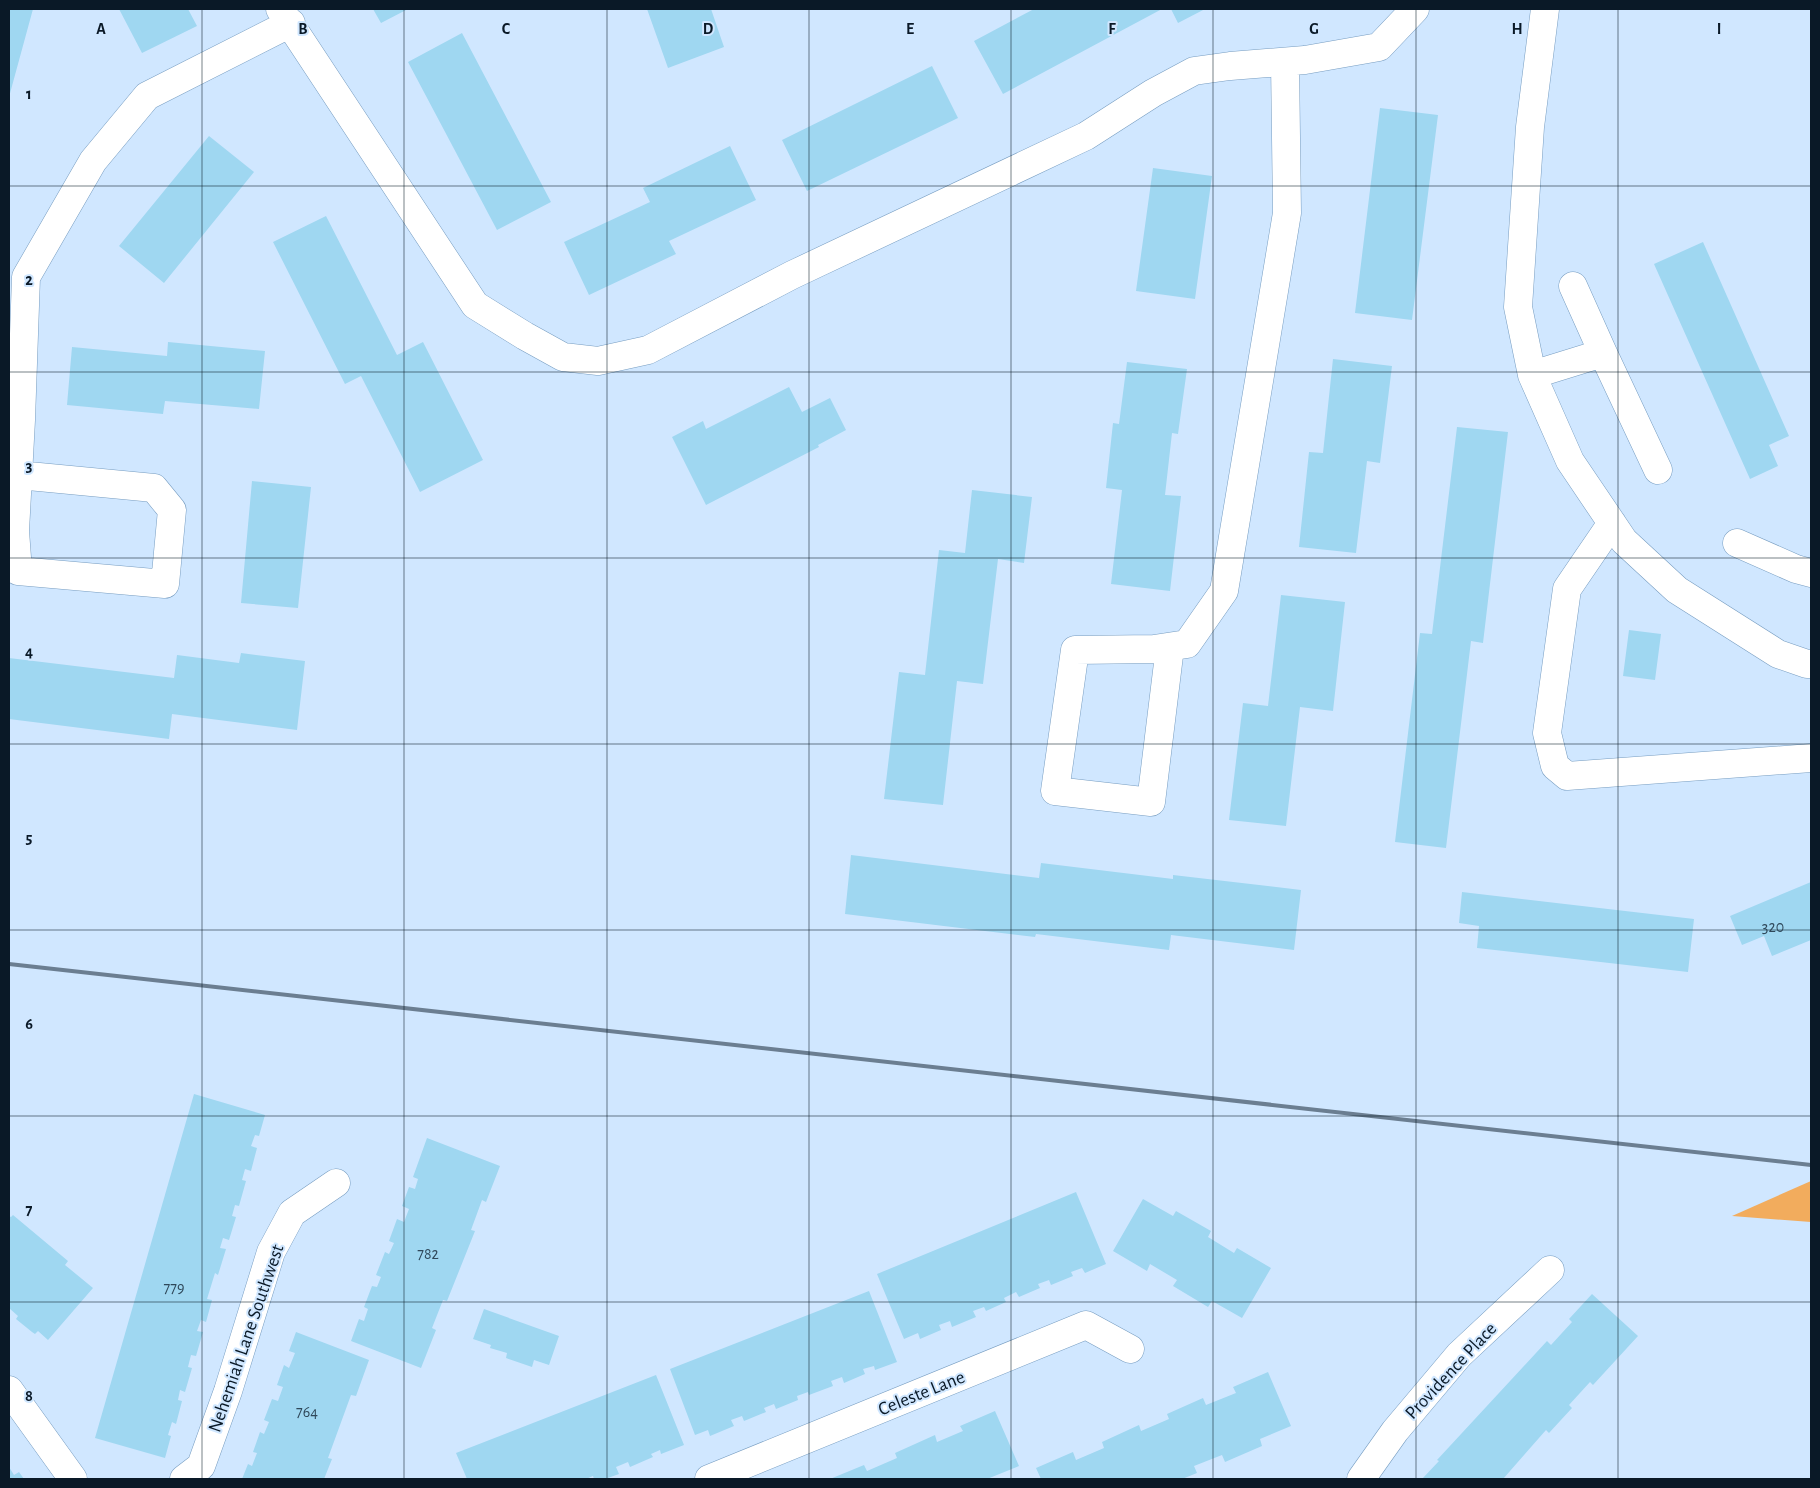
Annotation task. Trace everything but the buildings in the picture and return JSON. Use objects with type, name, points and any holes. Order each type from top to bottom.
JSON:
[{"type":"street","points":[[18,475],[154,488],[172,510],[165,584],[18,571],[15,531],[26,277],[94,161],[147,96],[286,16],[475,304],[525,336],[563,357],[598,361],[648,350],[792,275],[1086,136],[1153,93],[1194,71],[1305,60],[1379,47],[1415,9]]},
{"type":"street","points":[[1545,9],[1530,127],[1518,307],[1532,375],[1570,461],[1624,541],[1676,590],[1778,654],[1811,664]]},
{"type":"street","points":[[1170,647],[1151,802],[1055,791],[1075,650],[1154,649],[1187,644],[1224,591],[1287,213],[1285,62]]},
{"type":"street","points":[[1573,286],[1658,470]]},
{"type":"street","points":[[1532,375],[1603,353]]},
{"type":"street","points":[[1612,523],[1567,589],[1547,733],[1554,766],[1567,776],[1811,758]]},
{"type":"street","points":[[1737,543],[1796,569],[1811,573]]},
{"type":"street","name":"Nehemiah Lane Southwest","points":[[184,1479],[201,1466],[228,1391],[271,1252],[292,1213],[336,1183]]},
{"type":"street","name":"Providence Place","points":[[1361,1479],[1394,1430],[1459,1355],[1550,1270]]},
{"type":"street","name":"Celeste Lane","points":[[709,1479],[1086,1325],[1130,1349]]},
{"type":"street","points":[[9,1390],[73,1479]]},
{"type":"shaded area","points":[[1811,1181],[1811,1222],[1732,1216]]},
{"type":"railway","points":[[9,964],[1811,1165]]}]
